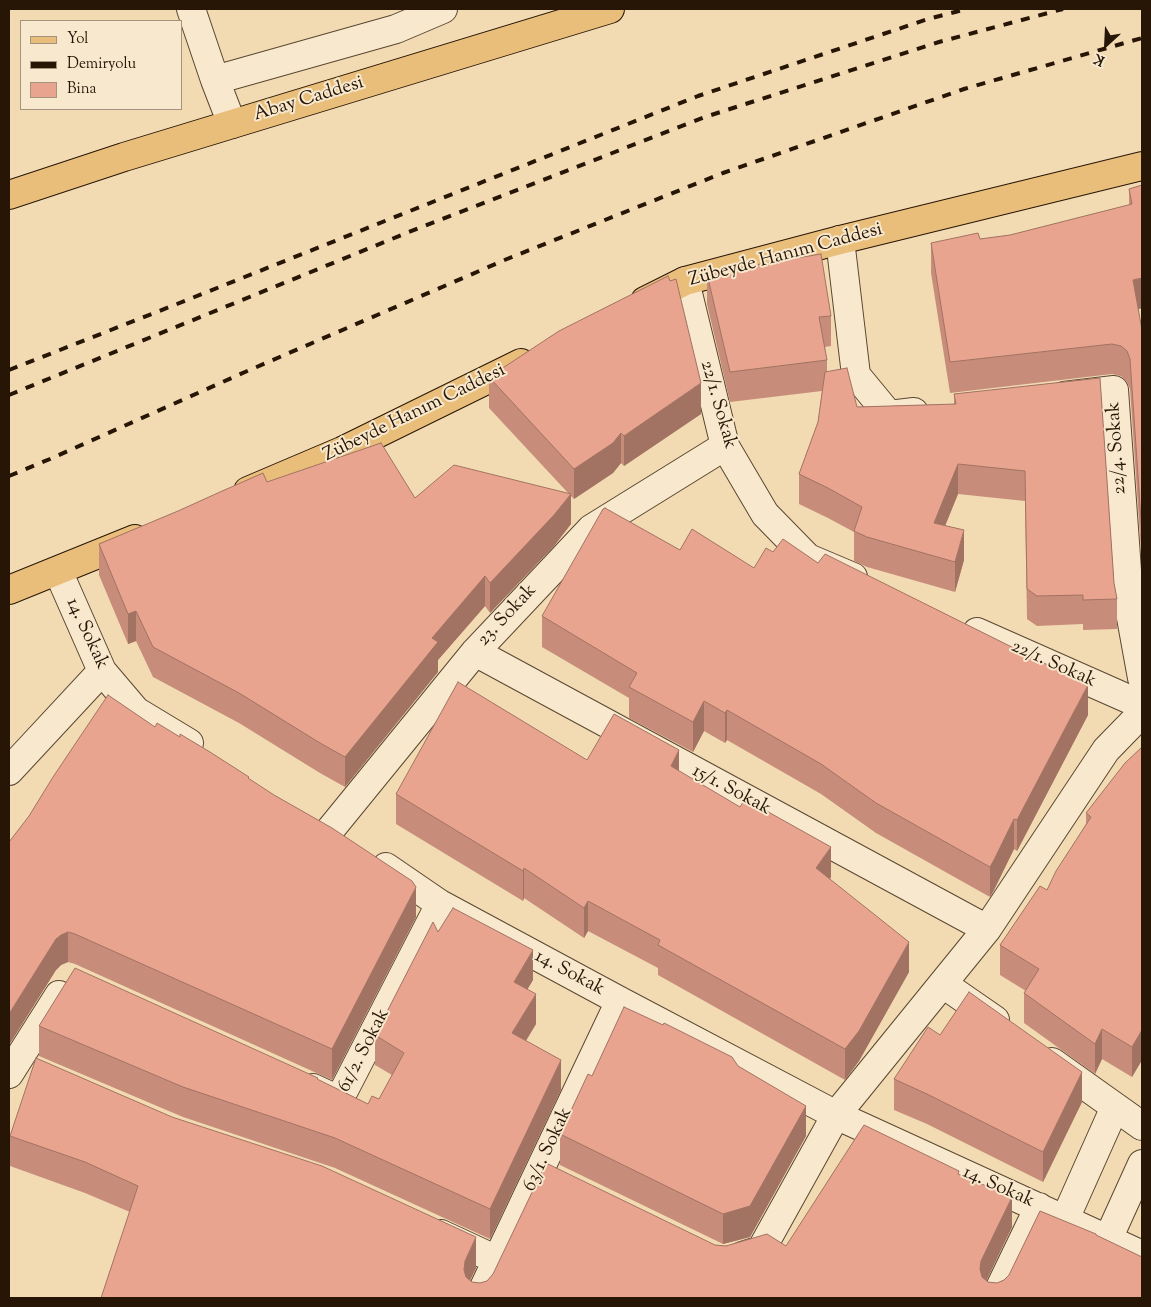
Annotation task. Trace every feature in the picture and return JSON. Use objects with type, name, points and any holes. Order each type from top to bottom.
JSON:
[{"type":"main road","name":"Abay Caddesi","points":[[9,194],[124,157],[610,9]]},
{"type":"main road","name":"Zübeyde Hanım Caddesi","points":[[624,312],[685,282],[840,240],[1142,166]]},
{"type":"main road","name":"Zübeyde Hanım Caddesi","points":[[224,501],[342,451],[545,351]]},
{"type":"main road","points":[[9,590],[161,528]]},
{"type":"street","points":[[192,9],[215,80],[232,124]]},
{"type":"street","points":[[215,80],[396,29],[443,9]]},
{"type":"street","points":[[840,240],[856,375],[889,415],[938,410]]},
{"type":"street","name":"22/1. Sokak","points":[[685,282],[725,446],[765,514],[808,558],[871,586]]},
{"type":"street","name":"22/4. Sokak","points":[[1036,399],[1114,390],[1130,612],[1142,678]]},
{"type":"street","name":"23. Sokak","points":[[321,824],[475,652],[590,529],[725,446]]},
{"type":"street","name":"14. Sokak","points":[[58,571],[102,671],[136,711],[212,758]]},
{"type":"street","name":"22/1. Sokak","points":[[952,621],[1142,705]]},
{"type":"street","name":"15/1. Sokak","points":[[475,652],[987,930]]},
{"type":"street","points":[[9,771],[102,671]]},
{"type":"street","points":[[714,1257],[722,1261],[761,1250],[836,1115],[987,930],[1106,750],[1142,713]]},
{"type":"street","name":"14. Sokak","points":[[321,824],[440,904],[836,1115],[1142,1255]]},
{"type":"street","name":"61/2. Sokak","points":[[294,1080],[340,1100],[440,904]]},
{"type":"street","points":[[42,1075],[11,1066],[69,978],[78,982]]},
{"type":"street","points":[[943,984],[1142,1126]]},
{"type":"street","name":"63/1. Sokak","points":[[479,1298],[497,1260],[548,1176],[620,1001]]},
{"type":"street","points":[[1065,1219],[1115,1107]]},
{"type":"street","points":[[1108,1239],[1142,1164]]},
{"type":"street","points":[[995,1298],[1039,1207]]},
{"type":"street","points":[[422,1225],[497,1260]]},
{"type":"building","points":[[1142,185],[1142,278],[1133,280],[1142,330],[1142,534],[1130,359],[1127,351],[1121,346],[1112,344],[950,362],[931,243],[978,233],[980,239],[1010,235],[1132,204],[1129,189]]},
{"type":"building","points":[[821,254],[831,316],[819,317],[827,360],[730,372],[707,274]]},
{"type":"building","points":[[668,276],[670,281],[676,279],[701,383],[624,436],[621,433],[613,443],[574,469],[489,377],[559,331]]},
{"type":"building","points":[[847,368],[857,407],[956,404],[954,394],[1100,378],[1114,583],[1117,599],[1083,600],[1083,595],[1037,596],[1027,589],[1025,471],[958,464],[934,523],[964,530],[955,562],[867,537],[854,531],[862,507],[799,474],[818,422],[825,372]]},
{"type":"building","points":[[381,443],[415,498],[454,465],[571,494],[554,515],[490,583],[485,576],[432,638],[438,642],[345,757],[239,693],[153,647],[136,611],[128,614],[99,544],[263,473],[267,482]]},
{"type":"building","points":[[605,508],[680,550],[692,529],[754,568],[766,548],[773,552],[783,539],[818,563],[825,554],[1088,685],[1017,820],[1014,819],[990,867],[876,803],[821,764],[727,710],[725,713],[704,701],[693,722],[629,687],[637,673],[542,616]]},
{"type":"building","points":[[458,682],[587,760],[614,714],[679,750],[671,766],[740,807],[745,799],[831,847],[816,868],[909,942],[859,1031],[845,1049],[658,945],[660,940],[588,901],[584,908],[524,868],[523,871],[396,794]]},
{"type":"building","points":[[108,695],[155,727],[157,723],[180,737],[180,734],[274,795],[332,828],[412,881],[416,887],[332,1049],[68,932],[56,939],[9,1014],[9,842],[29,816]]},
{"type":"building","points":[[1142,747],[1142,1030],[1132,1047],[1102,1029],[1095,1044],[1024,993],[1039,969],[1000,945],[1040,886],[1047,890],[1056,871],[1091,817],[1086,813],[1125,763]]},
{"type":"building","points":[[453,908],[533,950],[514,982],[536,994],[512,1033],[561,1060],[490,1209],[335,1138],[183,1087],[39,1026],[75,968],[318,1078],[368,1104],[372,1096],[379,1099],[404,1053],[375,1035],[433,922],[438,932]]},
{"type":"building","points":[[969,992],[1082,1072],[1043,1152],[894,1079],[928,1027],[940,1035]]},
{"type":"building","points":[[624,1007],[663,1025],[664,1023],[732,1057],[738,1066],[806,1106],[750,1206],[723,1214],[560,1134],[588,1074],[592,1076]]},
{"type":"building","points":[[36,1058],[172,1117],[322,1166],[476,1237],[465,1261],[464,1270],[466,1277],[472,1282],[480,1283],[487,1281],[493,1274],[546,1163],[715,1245],[726,1246],[767,1234],[786,1246],[864,1125],[959,1171],[958,1174],[1012,1197],[981,1261],[982,1277],[988,1282],[997,1283],[1009,1275],[1040,1211],[1096,1234],[1142,1257],[1142,1298],[101,1298],[138,1186],[85,1162],[10,1136]]},
{"type":"railway","points":[[9,370],[698,96],[928,19],[967,9]]},
{"type":"railway","points":[[9,395],[409,232],[705,117],[939,42],[1063,9]]},
{"type":"railway","points":[[9,476],[507,259],[723,173],[964,89],[1142,38]]}]
